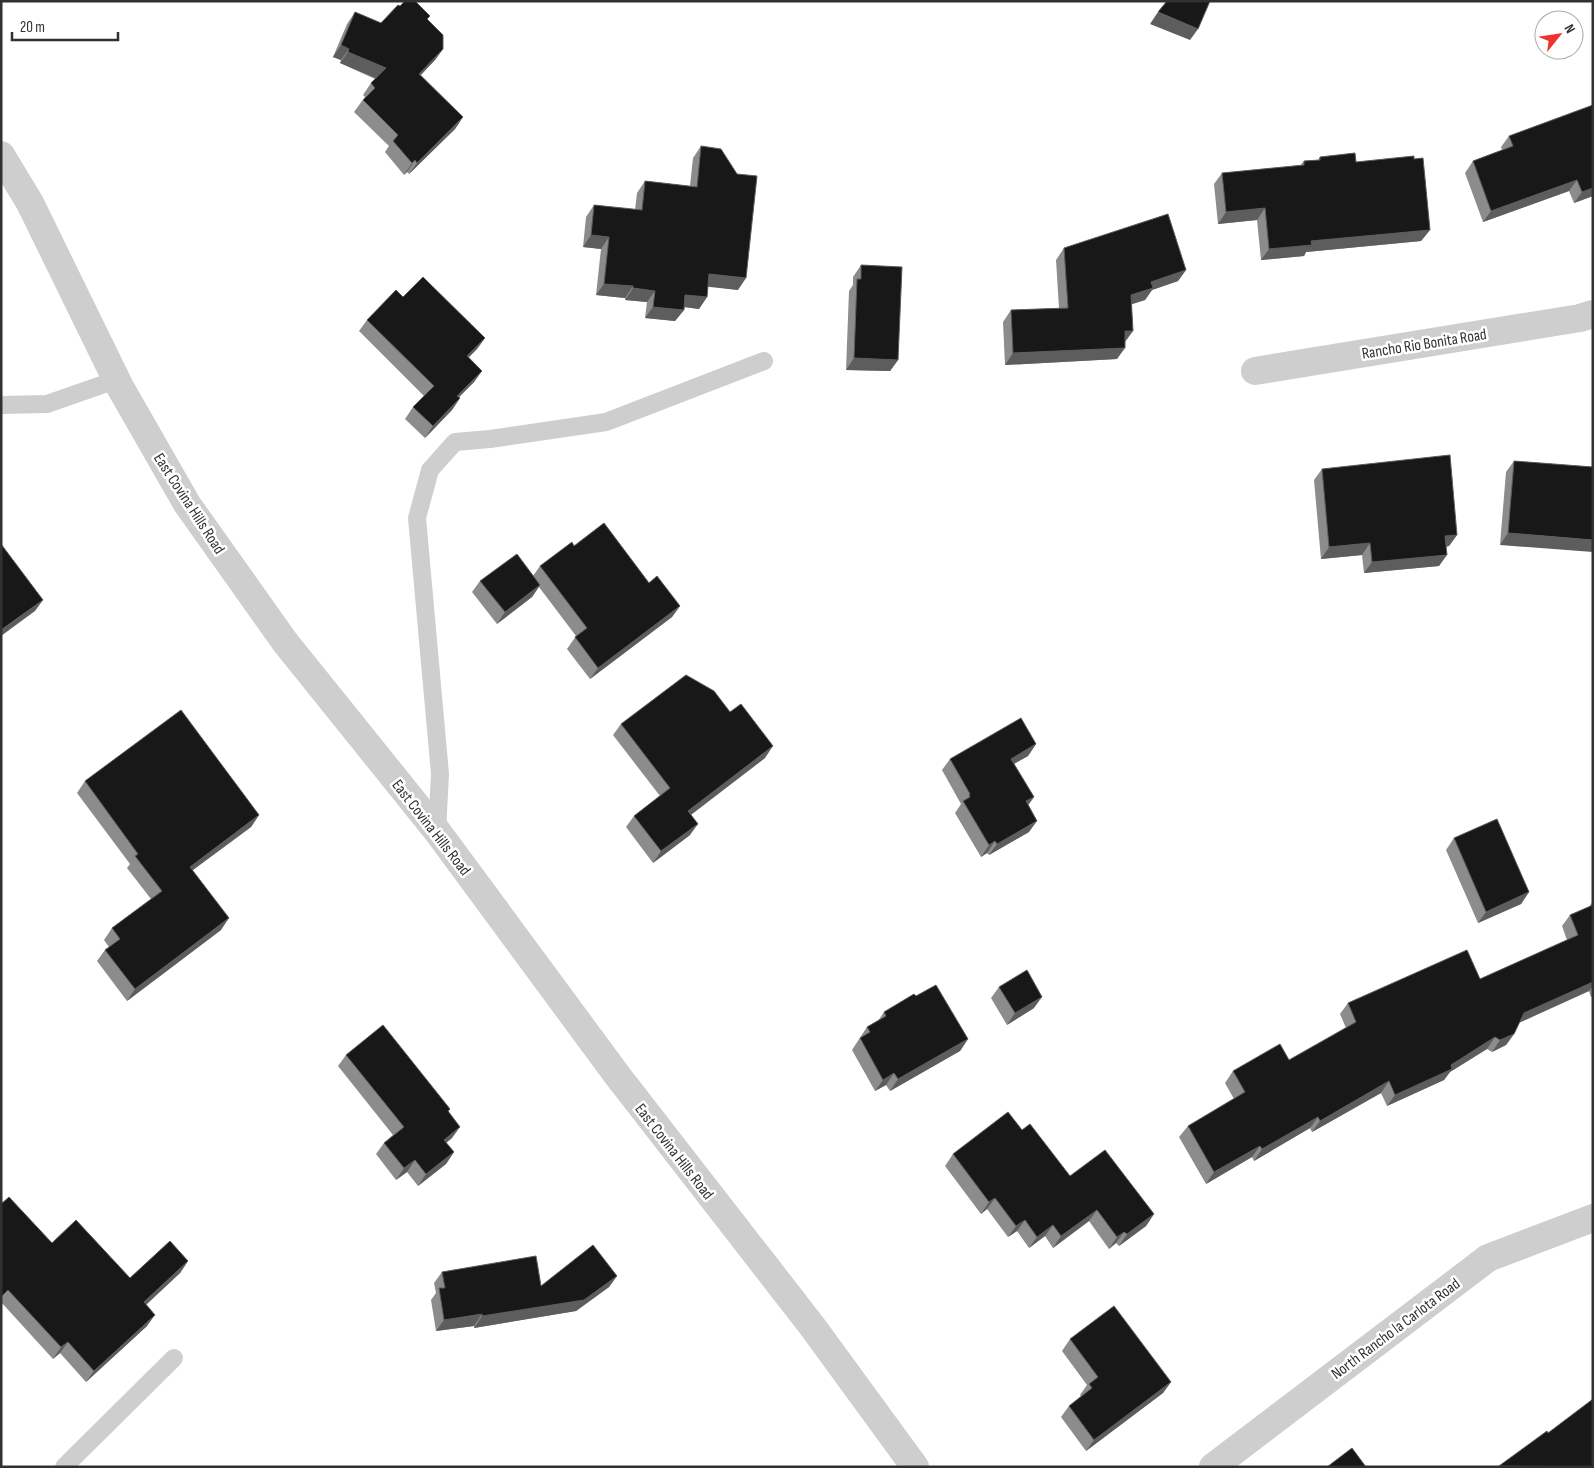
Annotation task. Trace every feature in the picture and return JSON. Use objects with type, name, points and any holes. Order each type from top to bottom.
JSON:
[{"type":"street","name":"East Covina Hills Road","points":[[1,154],[30,203],[116,380],[187,504],[285,642],[438,831],[617,1075],[812,1326],[915,1467]]},
{"type":"street","name":"Rancho Rio Bonita Road","points":[[1255,371],[1580,318],[1593,314]]},
{"type":"street","name":"North Rancho la Carlota Road","points":[[1214,1467],[1488,1258],[1593,1218]]},
{"type":"lane","points":[[438,831],[440,774],[417,518],[430,470],[455,442],[490,439],[606,422],[764,361]]},
{"type":"lane","points":[[1,405],[47,404],[116,380]]},
{"type":"lane","points":[[64,1467],[174,1358]]},
{"type":"building","points":[[405,1],[415,1],[430,16],[427,19],[443,35],[443,49],[419,74],[463,117],[417,163],[415,160],[412,163],[393,141],[398,135],[363,100],[375,88],[371,83],[386,68],[348,52],[349,49],[341,45],[355,12],[381,23],[398,5],[400,6]]},
{"type":"building","points":[[1167,1],[1210,1],[1198,29],[1158,12]]},
{"type":"building","points":[[1593,105],[1593,188],[1582,192],[1577,180],[1491,211],[1473,161],[1513,146],[1509,136]]},
{"type":"building","points":[[701,146],[721,149],[737,174],[757,176],[746,278],[709,274],[707,297],[685,295],[684,310],[653,307],[655,291],[633,288],[633,286],[604,284],[609,237],[591,235],[594,205],[642,210],[645,181],[697,187]]},
{"type":"building","points":[[1355,153],[1356,162],[1414,156],[1414,159],[1423,158],[1430,230],[1311,241],[1312,245],[1269,249],[1265,208],[1226,212],[1222,173],[1304,165],[1304,161],[1320,160],[1320,157]]},
{"type":"building","points":[[1168,214],[1186,270],[1151,282],[1153,288],[1131,295],[1133,331],[1125,331],[1125,348],[1013,353],[1011,310],[1068,308],[1064,248]]},
{"type":"building","points":[[861,265],[902,267],[898,360],[854,358],[857,279],[861,279]]},
{"type":"building","points":[[423,277],[485,338],[467,356],[482,371],[457,396],[460,398],[433,426],[413,407],[434,386],[367,320],[396,290],[403,297]]},
{"type":"building","points":[[1450,455],[1457,535],[1445,536],[1447,555],[1372,562],[1370,543],[1329,547],[1322,469]]},
{"type":"building","points":[[1514,461],[1593,467],[1593,540],[1508,533]]},
{"type":"building","points":[[604,523],[649,583],[657,576],[680,606],[598,668],[575,637],[587,628],[540,566],[572,542],[574,546]]},
{"type":"building","points":[[1,544],[43,600],[1,630]]},
{"type":"building","points":[[517,554],[540,585],[505,612],[480,581]]},
{"type":"building","points":[[686,675],[714,691],[730,712],[741,704],[773,746],[688,811],[698,824],[661,851],[634,816],[670,788],[621,724]]},
{"type":"building","points":[[181,710],[259,815],[190,867],[229,918],[135,989],[105,950],[120,939],[112,928],[162,891],[135,856],[138,854],[85,781]]},
{"type":"building","points":[[1021,718],[1036,744],[1011,759],[1034,797],[1026,801],[1037,821],[997,844],[995,841],[989,845],[963,801],[970,797],[970,794],[950,759]]},
{"type":"building","points":[[1497,819],[1529,892],[1486,912],[1454,838]]},
{"type":"building","points":[[1593,905],[1593,982],[1524,1013],[1514,1034],[1500,1040],[1495,1037],[1451,1065],[1452,1069],[1395,1095],[1389,1081],[1320,1121],[1318,1117],[1262,1149],[1260,1146],[1214,1172],[1188,1126],[1245,1092],[1233,1071],[1280,1044],[1289,1060],[1356,1022],[1348,1003],[1467,950],[1480,979],[1578,935],[1570,915]]},
{"type":"building","points":[[1027,970],[1042,997],[1015,1013],[999,987]]},
{"type":"building","points":[[936,985],[968,1039],[898,1079],[894,1073],[883,1080],[860,1038],[870,1032],[867,1027],[886,1016],[884,1012],[914,994],[916,996]]},
{"type":"building","points":[[383,1025],[450,1109],[448,1111],[460,1127],[444,1140],[454,1152],[426,1174],[415,1160],[404,1168],[384,1143],[404,1127],[346,1055]]},
{"type":"building","points":[[1008,1112],[1022,1130],[1030,1124],[1070,1176],[1105,1150],[1154,1214],[1127,1234],[1124,1232],[1117,1237],[1097,1210],[1061,1236],[1053,1225],[1037,1237],[1025,1220],[1016,1226],[995,1198],[989,1202],[953,1154]]},
{"type":"building","points":[[9,1197],[52,1243],[76,1220],[130,1278],[170,1241],[188,1261],[144,1302],[155,1315],[94,1371],[68,1342],[61,1347],[8,1290],[1,1296],[1,1204]]},
{"type":"building","points":[[593,1245],[617,1276],[584,1300],[444,1320],[439,1288],[445,1288],[442,1272],[536,1256],[541,1286]]},
{"type":"building","points":[[1114,1306],[1171,1382],[1094,1440],[1069,1406],[1092,1388],[1089,1384],[1098,1377],[1070,1339]]},
{"type":"building","points":[[1593,1399],[1593,1467],[1499,1466],[1547,1431],[1548,1433]]},
{"type":"building","points":[[1352,1448],[1366,1467],[1327,1467]]}]
